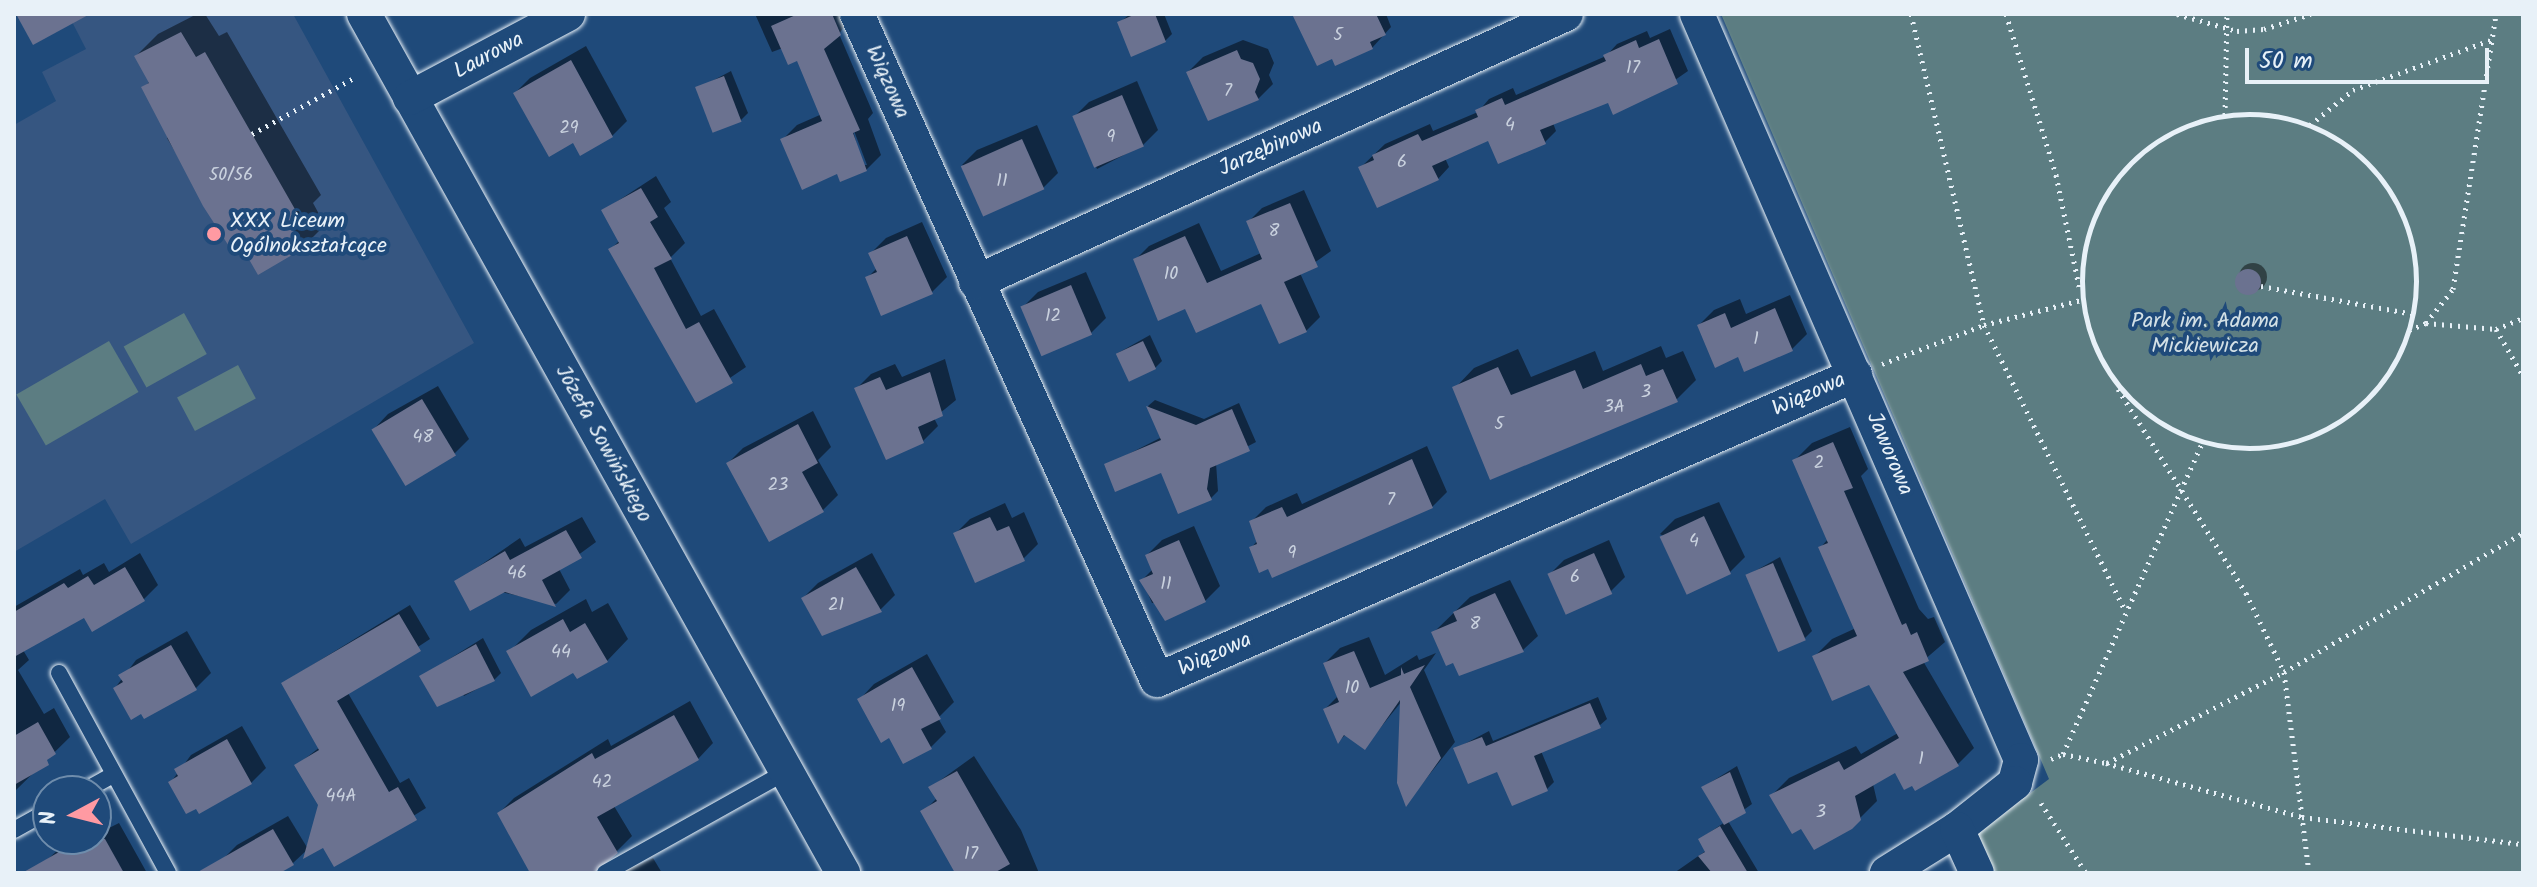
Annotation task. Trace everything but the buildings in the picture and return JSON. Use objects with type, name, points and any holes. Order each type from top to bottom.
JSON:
[{"type":"street","name":"Józefa Sowińskiego","points":[[364,14],[843,873]]},
{"type":"street","name":"Laurowa","points":[[410,98],[568,14]]},
{"type":"street","name":"Wiązowa","points":[[857,14],[1157,680],[1855,375]]},
{"type":"street","name":"Jarzębinowa","points":[[976,282],[1566,14]]},
{"type":"street","name":"Jaworowa","points":[[1697,14],[2021,760],[2021,772]]},
{"type":"street","points":[[1887,873],[1957,829],[2015,783],[2021,772]]},
{"type":"street","points":[[1957,829],[1977,873]]},
{"type":"lane","points":[[59,673],[168,873]]},
{"type":"lane","points":[[605,873],[786,772]]},
{"type":"lane","points":[[14,830],[32,820]]},
{"type":"path","points":[[1911,14],[1984,325],[2126,612]]},
{"type":"path","points":[[2006,14],[2056,175],[2082,300],[2103,364],[2178,493],[2246,593],[2284,672],[2309,873]]},
{"type":"path","points":[[2177,14],[2226,30],[2264,29],[2311,14]]},
{"type":"path","points":[[2225,115],[2227,14]]},
{"type":"path","points":[[2426,323],[2453,289],[2496,14]]},
{"type":"path","points":[[2310,125],[2353,90],[2492,40]]},
{"type":"path","points":[[252,134],[354,78]]},
{"type":"path","points":[[2082,300],[2084,248],[2102,200],[2133,159],[2176,130],[2225,115],[2268,114],[2310,125],[2350,148],[2383,181],[2405,222],[2416,267],[2409,330],[2386,377],[2350,415],[2304,440],[2253,450],[2202,443],[2162,426],[2128,399],[2103,364]]},
{"type":"path","points":[[2261,286],[2413,314]]},
{"type":"path","points":[[1855,375],[1984,325],[2082,300]]},
{"type":"path","points":[[2409,330],[2426,323],[2496,329],[2523,318]]},
{"type":"path","points":[[2496,329],[2523,376]]},
{"type":"path","points":[[2063,754],[2202,443]]},
{"type":"path","points":[[2106,763],[2284,672],[2523,533]]},
{"type":"path","points":[[2086,873],[2021,772],[2063,754],[2302,817],[2523,844]]},
{"type":"shaded area","name":"XXX Liceum Ogólnokształcące","points":[[68,14],[293,14],[474,343],[131,544],[105,499],[14,552],[14,125],[56,101],[42,72],[86,49]]},
{"type":"green space","name":"Park im. Adama Mickiewicza","points":[[1721,14],[2523,14],[2523,873],[1988,873],[1971,837],[2049,779]]},
{"type":"green space","points":[[184,313],[207,354],[146,388],[124,346]]},
{"type":"green space","points":[[109,341],[138,392],[46,446],[16,394]]},
{"type":"green space","points":[[238,365],[256,399],[195,431],[177,397]]},
{"type":"place","name":"XXX Liceum Ogólnokształcące","points":[[214,234]]}]
